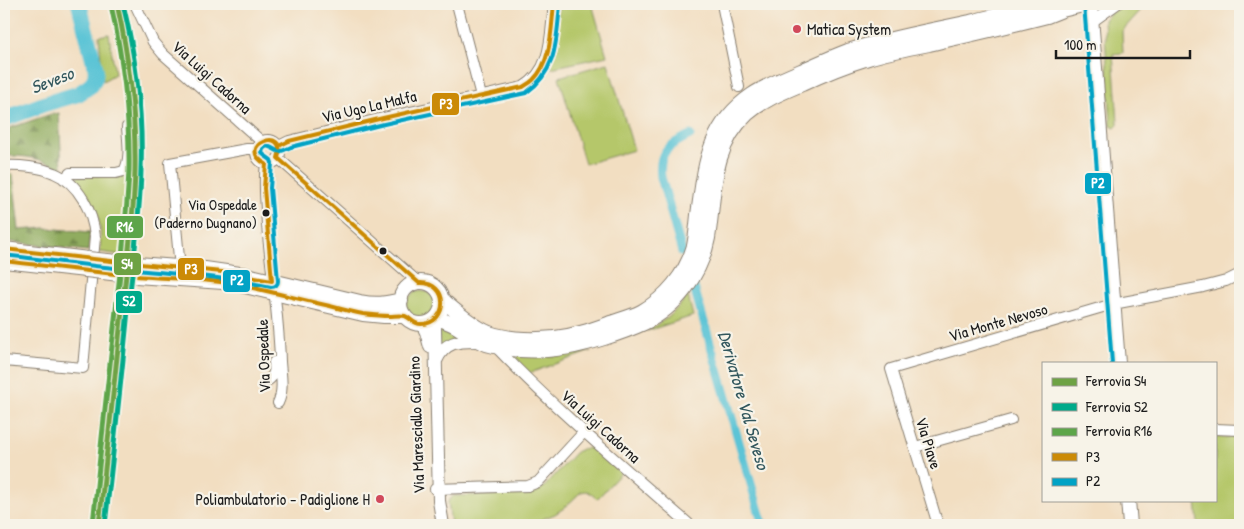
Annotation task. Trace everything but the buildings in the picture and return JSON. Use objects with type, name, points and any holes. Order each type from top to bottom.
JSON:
[{"type":"main road","points":[[442,299],[441,311],[436,318],[431,322],[422,324],[410,321],[401,308],[403,293],[408,287],[419,283],[427,283],[438,291],[448,306],[489,332],[504,336],[539,339],[574,335],[639,313],[652,305],[673,285],[689,259],[694,246],[705,170],[713,142],[727,118],[752,95],[766,86],[847,52],[873,44],[1046,4]]},
{"type":"main road","points":[[436,318],[446,320],[479,341],[521,351],[576,347],[645,323],[672,305],[692,280],[706,250],[717,172],[724,145],[731,133],[759,105],[772,97],[832,70],[869,57],[1031,20],[1089,4],[1092,22],[1118,362]]},
{"type":"main road","points":[[4,249],[88,269]]},
{"type":"main road","points":[[4,261],[88,269],[137,270],[274,287],[375,305],[401,300]]},
{"type":"main road","points":[[274,287],[363,314],[405,316]]},
{"type":"main road","points":[[1128,502],[1130,525]]},
{"type":"street","name":"Via Luigi Cadorna","points":[[134,4],[153,42],[163,54],[258,145]]},
{"type":"street","points":[[457,4],[482,96]]},
{"type":"street","name":"Via Ugo La Malfa","points":[[279,146],[289,141],[383,118],[523,87],[537,77],[546,62],[554,4]]},
{"type":"street","points":[[722,4],[739,86]]},
{"type":"street","points":[[1092,22],[1117,4]]},
{"type":"street","points":[[64,179],[70,173],[116,173],[124,171],[128,159],[127,127]]},
{"type":"street","points":[[179,258],[170,163],[247,149],[268,139],[279,146],[278,158],[274,162],[266,164],[260,162],[257,158],[258,145]]},
{"type":"street","points":[[278,158],[419,283]]},
{"type":"street","name":"Via Ospedale","points":[[266,164],[264,188],[280,353],[282,394],[278,403]]},
{"type":"street","points":[[4,166],[42,170],[55,173],[64,179],[74,188],[90,213],[95,237],[88,269],[83,368],[4,362]]},
{"type":"street","name":"Via Monte Nevoso","points":[[891,369],[1113,304],[1214,285],[1240,274]]},
{"type":"street","name":"Via Ospedale","points":[[267,381],[275,372],[271,316],[276,308]]},
{"type":"street","name":"Via Maresciallo Giardino","points":[[436,318],[437,489],[435,501],[439,525]]},
{"type":"street","name":"Via Maresciallo Giardino","points":[[422,324],[431,352],[437,489],[443,525]]},
{"type":"street","name":"Via Maresciallo Giardino","points":[[436,361],[442,351],[453,343],[479,341]]},
{"type":"street","name":"Via Luigi Cadorna","points":[[495,346],[584,432],[690,525]]},
{"type":"street","name":"Via Piave","points":[[891,369],[938,525]]},
{"type":"street","points":[[915,447],[1012,420]]},
{"type":"street","points":[[1216,430],[1240,430]]},
{"type":"street","points":[[437,489],[532,485],[538,482],[584,432]]},
{"type":"green space","points":[[559,4],[592,4],[607,56],[551,68]]},
{"type":"green space","points":[[1128,4],[1155,4],[1141,10],[1122,31],[1123,53],[1113,54],[1118,123],[1115,128],[1111,126],[1104,20],[1111,12]]},
{"type":"green space","points":[[109,34],[115,74],[103,81],[99,36]]},
{"type":"green space","points":[[608,63],[634,150],[585,164],[559,77]]},
{"type":"green space","points":[[59,113],[62,169],[34,158],[5,156],[4,130]]},
{"type":"green space","points":[[4,174],[13,174],[19,230],[45,228],[90,232],[88,251],[4,241]]},
{"type":"green space","points":[[129,175],[122,255],[100,252],[100,231],[96,213],[88,197],[75,180],[79,176]]},
{"type":"green space","points":[[421,291],[431,296],[436,306],[431,316],[421,321],[411,316],[406,306],[411,296]]},
{"type":"green space","points":[[688,296],[693,316],[647,331],[670,316]]},
{"type":"green space","points":[[438,325],[446,326],[465,338],[438,351]]},
{"type":"green space","points":[[591,351],[527,374],[510,357],[511,354],[561,356]]},
{"type":"green space","points":[[1216,437],[1240,437],[1240,525],[1198,525],[1196,502],[1216,502]]},
{"type":"green space","points":[[590,448],[597,451],[621,473],[597,499],[589,492],[581,492],[555,514],[528,525],[451,525],[448,502],[453,496],[535,493],[544,487],[575,453],[581,449]]},
{"type":"waterway","name":"Seveso","points":[[4,119],[78,94],[90,86],[95,78],[96,70],[79,4]]},
{"type":"waterway","name":"Derivatore Val Seveso","points":[[682,252],[660,168],[666,150],[690,135]]},
{"type":"waterway","name":"Derivatore Val Seveso","points":[[693,284],[763,525]]},
{"type":"rail line","name":"S4","points":[[99,525],[130,240],[135,170],[131,86],[117,4]]},
{"type":"rail line","name":"S2","points":[[105,525],[136,240],[141,170],[138,86],[123,4]]},
{"type":"rail line","name":"R16","points":[[93,524],[124,240],[129,170],[125,87],[111,5]]},
{"type":"transit line","name":"P3","points":[[279,146],[289,141],[383,118],[523,87],[533,80],[544,64],[550,44],[554,4]]},
{"type":"transit line","name":"P2","points":[[1084,4],[1112,362]]},
{"type":"transit line","name":"P2","points":[[4,255],[101,267],[203,276],[271,287],[275,286],[278,281],[270,188],[272,163],[262,153],[263,149],[267,146],[280,152],[291,147],[384,124],[526,93],[544,74],[554,54],[560,5]]},
{"type":"transit line","name":"P3","points":[[4,249],[222,272],[272,281],[264,188],[266,164],[257,157],[256,151],[258,145],[270,140],[276,142],[279,148],[278,158],[419,283],[429,284],[436,289],[441,295],[442,303],[437,317],[430,322],[421,324],[405,316],[363,314],[222,282],[148,277],[4,261]]},
{"type":"place","name":"Matica System","points":[[797,29]]},
{"type":"place","name":"Via Ospedale (Paderno Dugnano)","points":[[266,213]]},
{"type":"place","name":"Poliambulatorio - Padiglione H","points":[[380,499]]}]
